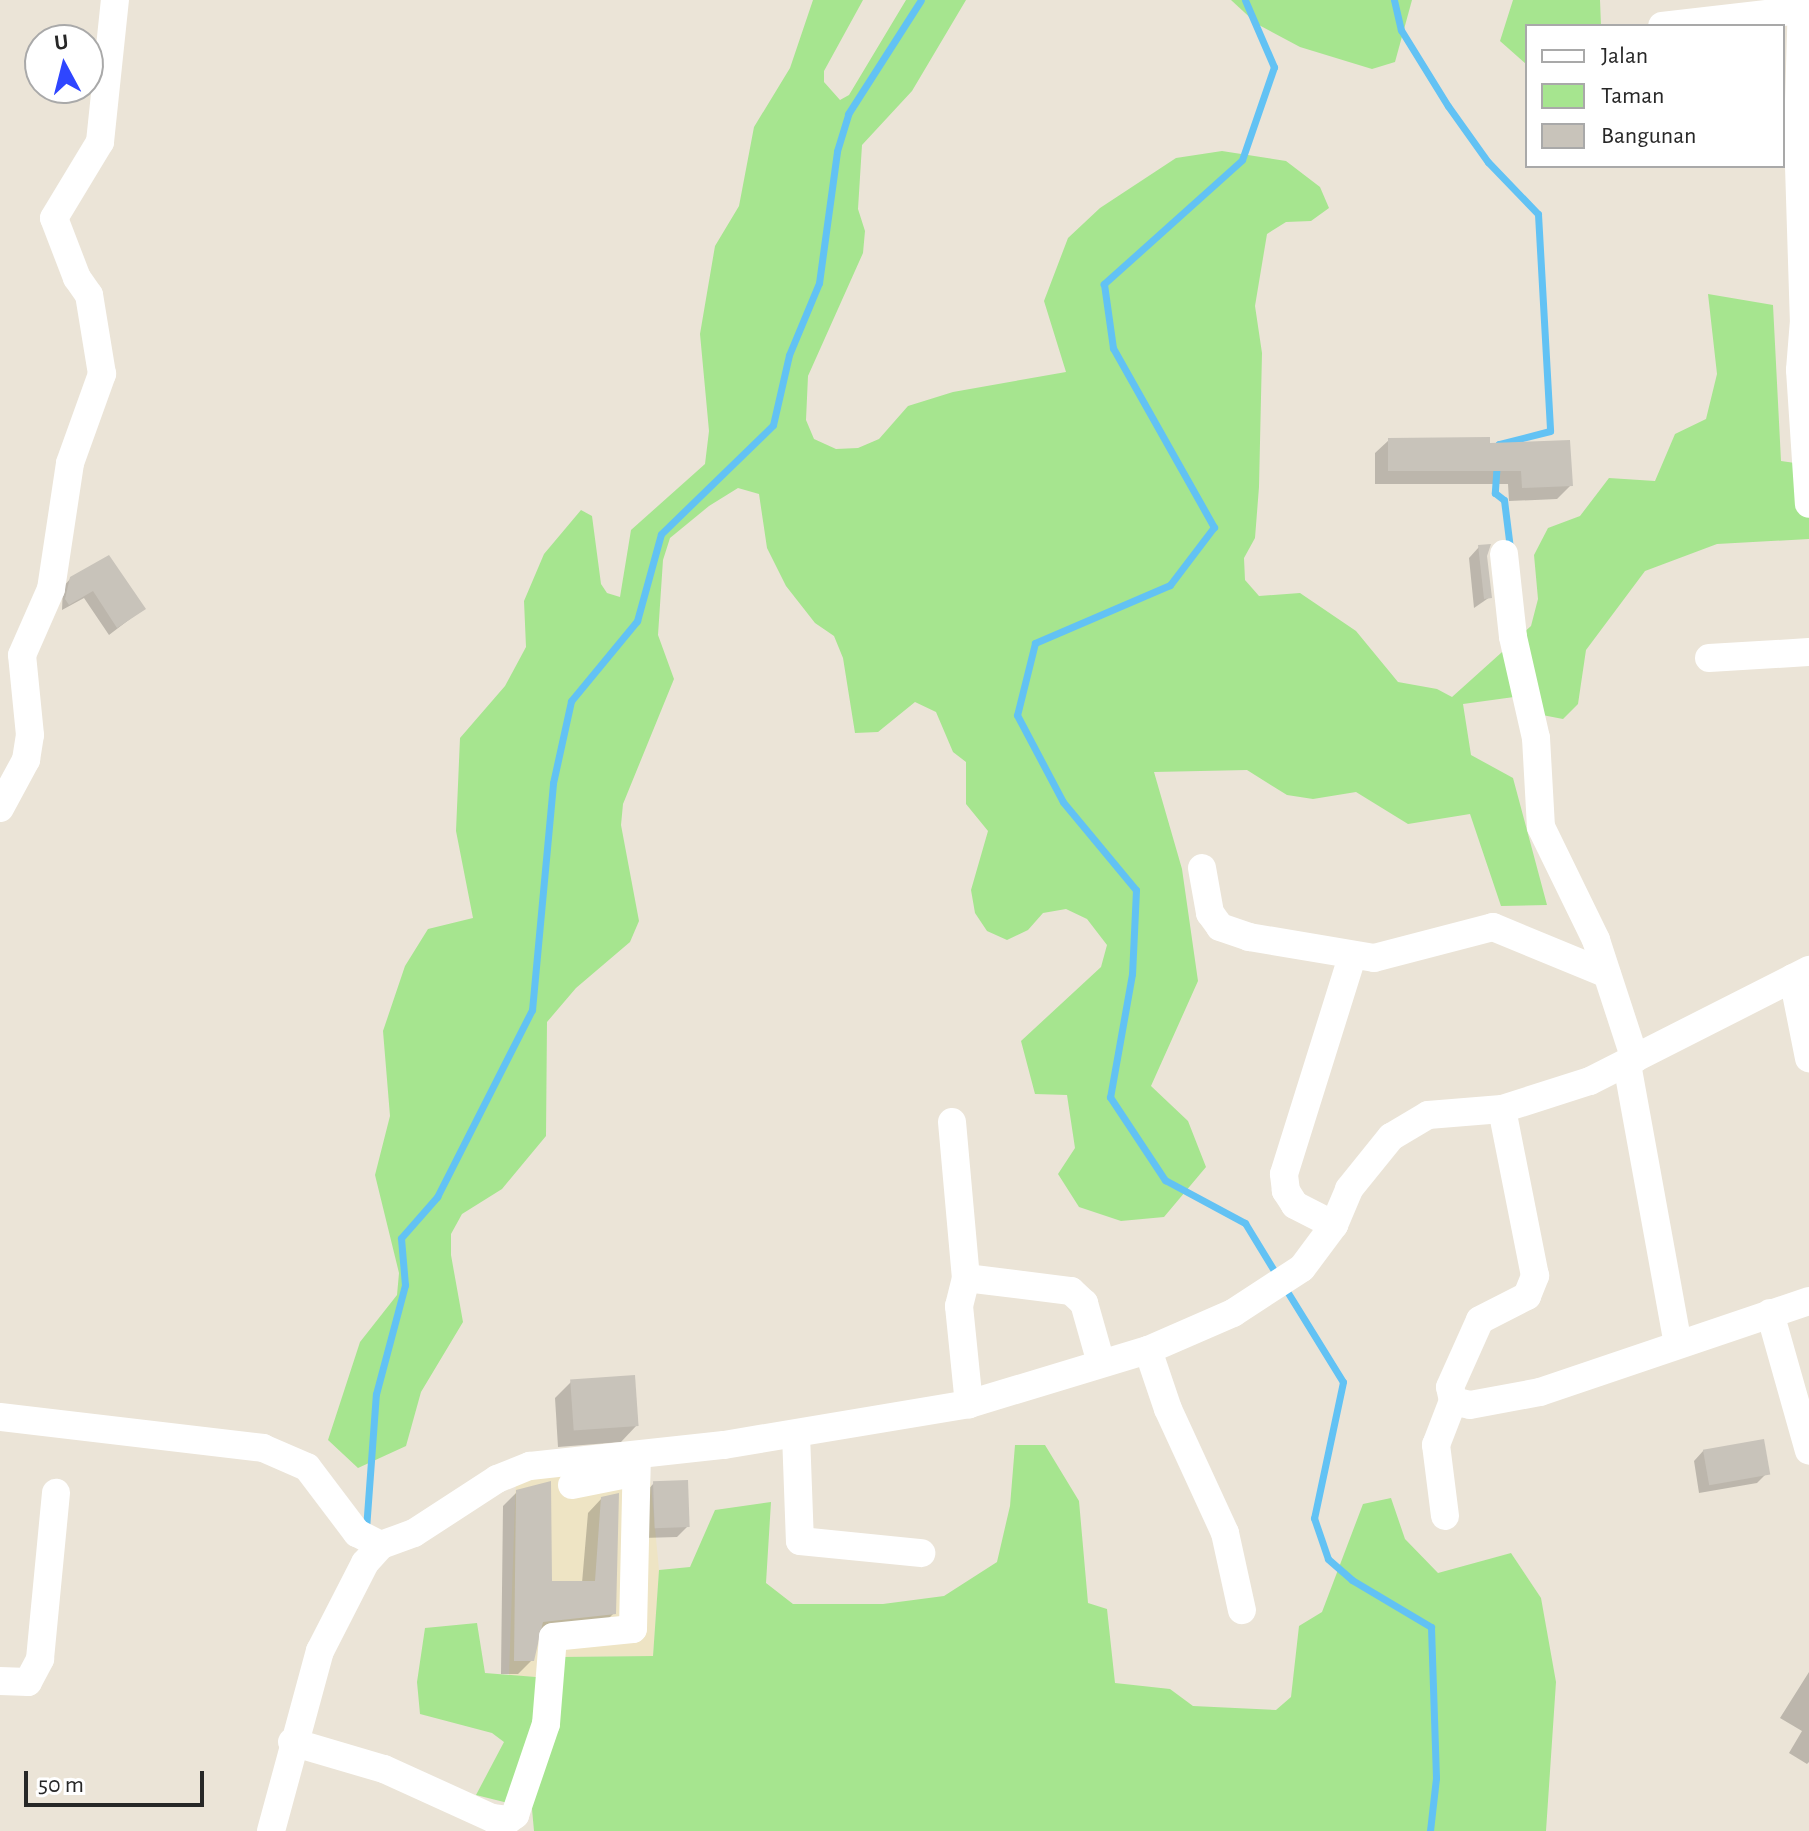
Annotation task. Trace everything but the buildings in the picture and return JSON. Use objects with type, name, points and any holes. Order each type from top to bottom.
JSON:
[{"type":"street","points":[[0,808],[26,760],[30,735],[22,655],[51,589],[70,463],[102,374],[89,295],[77,278],[54,218],[100,142],[115,0]]},
{"type":"street","points":[[1675,24],[1802,5],[1807,320],[1800,370],[1809,504]]},
{"type":"street","points":[[1504,554],[1513,637],[1536,738],[1541,827],[1607,974],[1631,1062],[1678,1344]]},
{"type":"street","points":[[1709,658],[1809,652]]},
{"type":"street","points":[[1202,868],[1210,913],[1220,927],[1352,957],[1406,954],[1470,930],[1493,927],[1607,974]]},
{"type":"street","points":[[1334,1225],[1295,1205],[1286,1191],[1284,1174],[1352,957]]},
{"type":"street","points":[[372,1542],[414,1533],[513,1471],[796,1434],[969,1404],[1148,1350],[1266,1293],[1302,1268],[1334,1225],[1349,1189],[1391,1137],[1428,1115],[1466,1116],[1502,1109],[1631,1062],[1801,974],[1809,1058]]},
{"type":"street","points":[[1445,1516],[1436,1445],[1453,1401],[1450,1387],[1475,1327],[1527,1296],[1535,1276],[1502,1109]]},
{"type":"street","points":[[952,1122],[966,1278],[959,1306],[969,1404]]},
{"type":"street","points":[[966,1278],[1071,1291],[1084,1303],[1101,1363]]},
{"type":"street","points":[[1453,1401],[1470,1405],[1540,1392],[1809,1301]]},
{"type":"street","points":[[1770,1313],[1809,1451]]},
{"type":"street","points":[[1148,1350],[1168,1409],[1225,1533],[1242,1610]]},
{"type":"street","points":[[0,1417],[263,1448],[307,1467],[372,1542]]},
{"type":"street","points":[[796,1434],[800,1541],[921,1553]]},
{"type":"street","points":[[572,1485],[622,1475],[630,1456]]},
{"type":"street","points":[[292,1742],[384,1769],[492,1818],[516,1825],[546,1724],[553,1637],[633,1629],[630,1456]]},
{"type":"street","points":[[0,1681],[28,1682],[40,1659],[56,1493]]},
{"type":"street","points":[[271,1831],[292,1742],[320,1651],[365,1563],[372,1542]]},
{"type":"shaded area","points":[[649,1465],[659,1570],[653,1656],[560,1657],[548,1678],[509,1675],[516,1476]]},
{"type":"green space","points":[[813,0],[863,0],[824,71],[824,82],[840,100],[849,95],[906,0],[966,0],[912,91],[862,145],[858,209],[865,231],[863,253],[808,376],[806,420],[814,439],[836,449],[858,448],[879,439],[908,406],[953,392],[1066,372],[1044,301],[1068,238],[1100,208],[1176,158],[1222,151],[1286,161],[1320,187],[1329,208],[1311,221],[1286,222],[1267,234],[1255,306],[1262,353],[1259,487],[1255,538],[1244,558],[1245,580],[1259,596],[1300,593],[1356,631],[1398,682],[1437,689],[1452,697],[1531,626],[1538,599],[1534,555],[1548,528],[1580,516],[1609,478],[1655,481],[1675,434],[1706,419],[1717,374],[1708,294],[1773,305],[1781,461],[1809,465],[1809,539],[1717,544],[1645,571],[1586,650],[1578,704],[1563,719],[1521,711],[1514,697],[1463,704],[1471,755],[1513,778],[1547,905],[1501,906],[1470,814],[1408,824],[1356,792],[1313,799],[1287,795],[1247,770],[1154,772],[1182,869],[1198,981],[1151,1086],[1188,1121],[1206,1167],[1164,1217],[1121,1221],[1079,1207],[1058,1174],[1075,1148],[1067,1095],[1035,1094],[1021,1041],[1101,967],[1107,945],[1087,919],[1066,909],[1043,913],[1028,930],[1007,940],[987,931],[975,913],[971,890],[988,831],[966,804],[966,762],[953,752],[936,712],[915,702],[878,732],[855,733],[843,658],[834,636],[815,623],[786,586],[767,548],[759,494],[738,488],[709,506],[670,538],[663,560],[658,635],[674,679],[623,804],[621,825],[639,921],[630,942],[576,988],[547,1022],[546,1136],[502,1189],[462,1214],[451,1234],[451,1255],[463,1322],[421,1392],[406,1446],[358,1468],[328,1440],[360,1342],[397,1295],[399,1273],[375,1175],[390,1116],[383,1031],[405,966],[428,929],[473,918],[456,831],[460,738],[505,686],[526,647],[524,601],[544,554],[581,510],[592,516],[601,584],[607,593],[620,597],[631,530],[705,464],[709,431],[700,334],[715,246],[739,206],[754,127],[790,68]]},
{"type":"green space","points":[[1231,0],[1412,0],[1395,62],[1372,69],[1300,47],[1257,24]]},
{"type":"green space","points":[[1513,0],[1600,0],[1601,24],[1525,24],[1525,63],[1500,41]]},
{"type":"green space","points":[[1015,1445],[1045,1445],[1079,1501],[1088,1603],[1107,1609],[1115,1683],[1170,1689],[1193,1706],[1276,1710],[1291,1697],[1299,1626],[1322,1612],[1363,1504],[1391,1498],[1405,1539],[1438,1573],[1511,1553],[1541,1598],[1556,1682],[1546,1831],[534,1831],[532,1809],[476,1795],[504,1742],[492,1733],[420,1714],[417,1682],[425,1628],[477,1623],[485,1673],[548,1678],[560,1657],[653,1656],[659,1570],[690,1567],[715,1510],[771,1502],[766,1583],[793,1604],[883,1604],[944,1596],[997,1562],[1010,1506]]},
{"type":"waterway","points":[[366,1529],[376,1394],[405,1285],[401,1238],[437,1197],[532,1010],[553,783],[571,701],[637,621],[661,534],[773,425],[789,355],[819,283],[837,151],[848,114],[921,0]]},
{"type":"waterway","points":[[1245,0],[1274,67],[1242,160],[1104,284],[1113,348],[1214,527],[1170,585],[1035,643],[1017,715],[1063,802],[1136,890],[1132,974],[1110,1097],[1165,1180],[1245,1223],[1278,1277]]},
{"type":"waterway","points":[[1394,0],[1401,30],[1448,106],[1488,162],[1538,214],[1550,431],[1499,444],[1498,449]]},
{"type":"waterway","points":[[1497,461],[1495,493],[1504,500],[1510,548]]},
{"type":"waterway","points":[[1285,1288],[1343,1382],[1314,1518],[1328,1559],[1352,1580],[1431,1627],[1436,1778],[1430,1831]]}]
